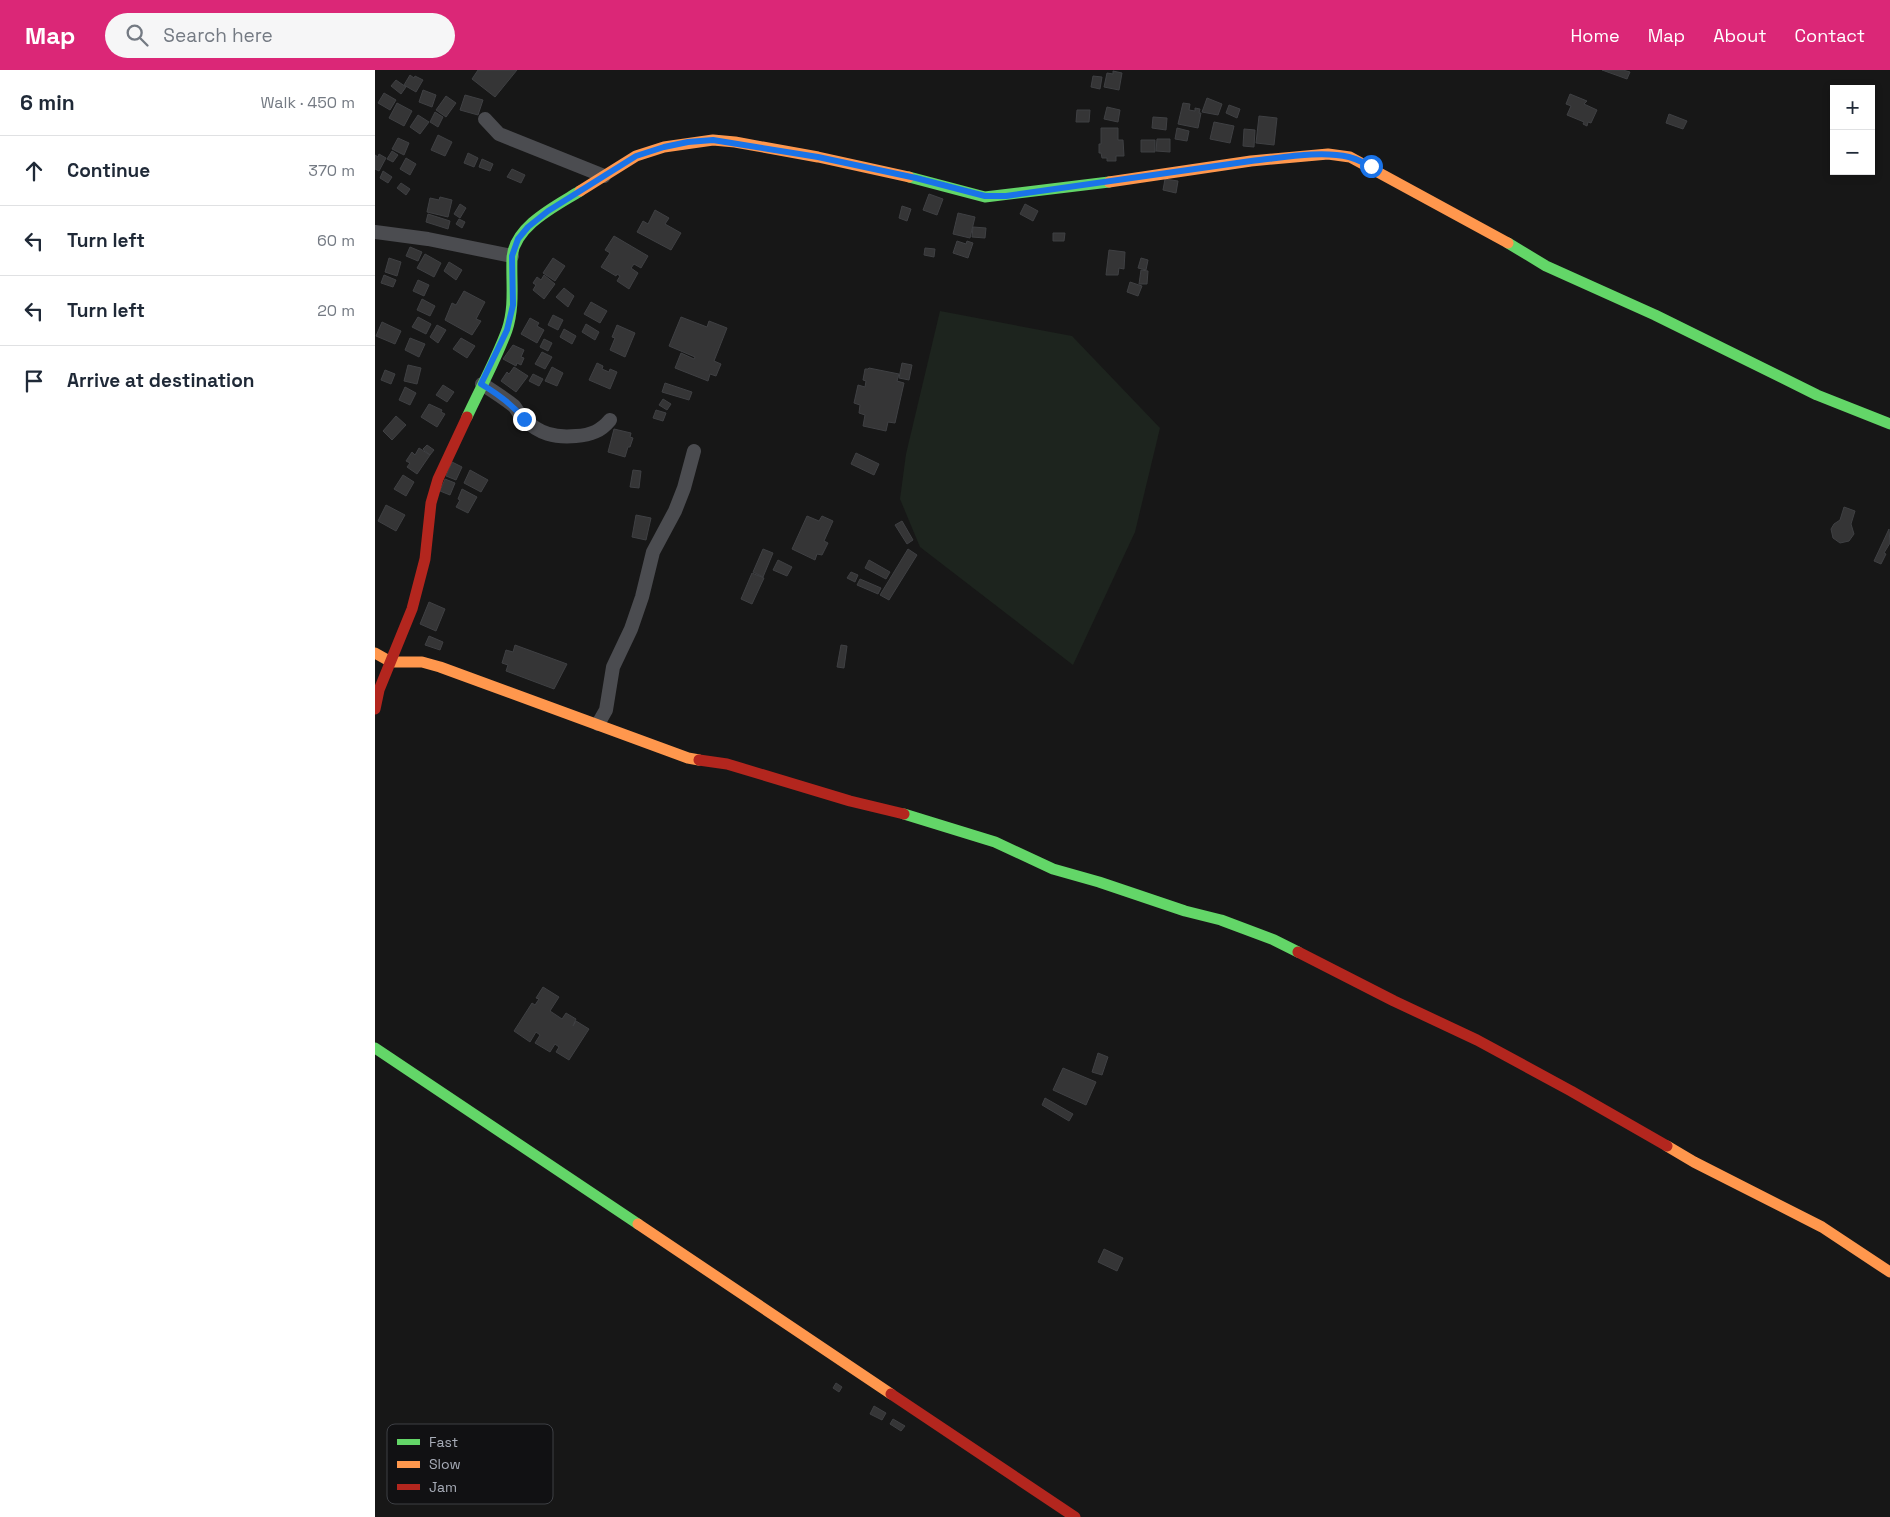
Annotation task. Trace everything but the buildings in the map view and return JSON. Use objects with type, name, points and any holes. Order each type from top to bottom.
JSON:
[{"type":"street","points":[[485,119],[499,134],[604,176]]},
{"type":"street","points":[[375,709],[379,690],[412,609],[425,559],[431,503],[438,479],[507,330],[513,305],[512,256],[518,239],[528,227],[548,211],[636,156],[688,142],[713,140],[818,157],[916,178],[985,196],[1006,196],[1251,161],[1328,154],[1350,157],[1371,166],[1491,232],[1546,266],[1655,315],[1817,395],[1890,424]]},
{"type":"street","points":[[375,232],[428,239],[512,256]]},
{"type":"street","points":[[481,384],[515,407],[524,419],[537,429],[553,437],[567,437],[596,432],[604,428],[610,420]]},
{"type":"street","points":[[598,724],[606,710],[613,667],[634,621],[653,552],[675,511],[684,488],[694,451]]},
{"type":"street","points":[[375,653],[391,662],[422,662],[440,667],[688,758],[727,764],[850,801],[899,812],[995,842],[1053,869],[1099,882],[1185,911],[1221,920],[1274,940],[1394,1002],[1477,1040],[1695,1162],[1822,1227],[1890,1272]]},
{"type":"street","points":[[375,1048],[1075,1517]]},
{"type":"shaded area","points":[[940,311],[1072,336],[1160,428],[1135,532],[1073,665],[920,547],[900,499],[906,454]]},
{"type":"traffic: fast","points":[[909,177],[985,197],[1109,182]]},
{"type":"traffic: fast","points":[[467,417],[507,330],[512,303],[512,258],[520,236],[548,210],[580,191]]},
{"type":"traffic: fast","points":[[1508,243],[1546,266],[1655,315],[1817,395],[1890,424]]},
{"type":"traffic: fast","points":[[904,814],[995,842],[1053,869],[1099,882],[1185,911],[1221,920],[1274,940],[1298,952]]},
{"type":"traffic: fast","points":[[375,1048],[638,1224]]},
{"type":"traffic: slow","points":[[580,191],[636,156],[664,147],[713,140],[735,142],[818,157],[909,177]]},
{"type":"traffic: slow","points":[[1109,182],[1251,161],[1328,154],[1350,157],[1508,243]]},
{"type":"traffic: slow","points":[[375,653],[391,662],[422,662],[440,667],[688,758],[699,760]]},
{"type":"traffic: slow","points":[[1667,1146],[1694,1162],[1822,1227],[1890,1272]]},
{"type":"traffic: slow","points":[[638,1224],[891,1394]]},
{"type":"traffic: jam","points":[[375,709],[379,690],[412,609],[425,559],[431,503],[438,479],[467,417]]},
{"type":"traffic: jam","points":[[699,760],[727,764],[850,801],[904,814]]},
{"type":"traffic: jam","points":[[1298,952],[1394,1001],[1477,1040],[1667,1146]]},
{"type":"traffic: jam","points":[[891,1394],[1075,1517]]},
{"type":"route","points":[[524,419],[515,407],[481,384],[507,330],[513,305],[512,256],[518,239],[528,227],[548,211],[636,156],[664,147],[688,142],[713,140],[735,142],[818,157],[995,197],[1251,161],[1328,154],[1350,157],[1371,166]]}]
